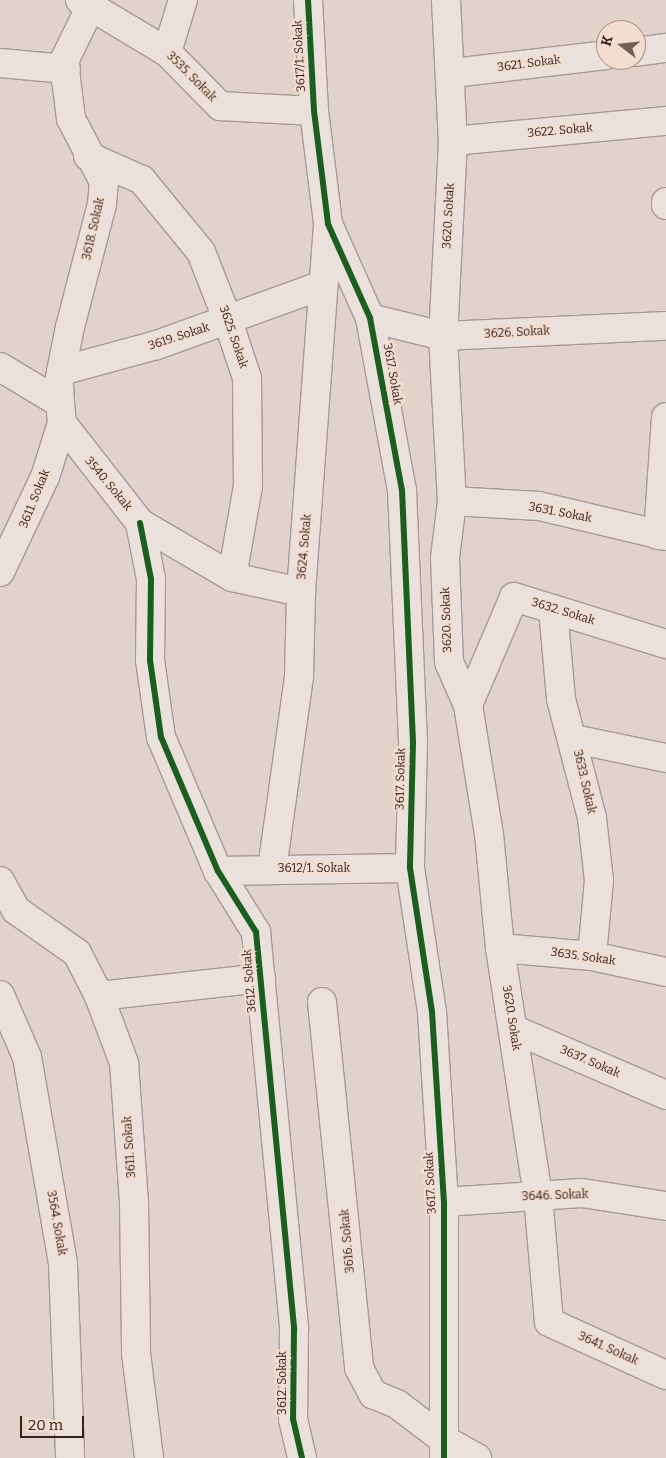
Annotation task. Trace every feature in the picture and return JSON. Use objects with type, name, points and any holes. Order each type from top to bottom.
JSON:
[{"type":"street","points":[[167,52],[183,0]]},
{"type":"street","name":"3617/1. Sokak","points":[[308,0],[314,111]]},
{"type":"street","name":"3620. Sokak","points":[[446,0],[453,74],[453,141],[443,336],[452,501],[445,558],[449,662],[468,705],[489,834],[500,948],[538,1196],[549,1322]]},
{"type":"street","name":"3535. Sokak","points":[[85,3],[167,52],[220,106],[314,111]]},
{"type":"street","name":"3618. Sokak","points":[[61,413],[61,371],[102,204],[104,182],[88,156],[71,119],[65,59],[85,3]]},
{"type":"street","points":[[646,51],[666,48]]},
{"type":"street","name":"3621. Sokak","points":[[453,74],[596,56]]},
{"type":"street","points":[[0,63],[66,69]]},
{"type":"street","name":"3617. Sokak","points":[[314,111],[328,224],[370,318],[402,490],[413,742],[410,868],[432,1012],[444,1202],[444,1449]]},
{"type":"street","name":"3622. Sokak","points":[[453,141],[666,121]]},
{"type":"street","name":"3625. Sokak","points":[[88,156],[142,180],[201,252],[228,322],[246,378],[248,486],[232,577]]},
{"type":"street","name":"3624. Sokak","points":[[272,869],[299,676],[300,592],[316,416],[322,285],[328,224]]},
{"type":"street","name":"3619. Sokak","points":[[61,371],[228,322],[322,285]]},
{"type":"street","name":"3626. Sokak","points":[[370,318],[443,336],[666,326]]},
{"type":"street","name":"3540. Sokak","points":[[0,367],[61,413],[140,523],[232,577],[300,592]]},
{"type":"street","name":"3611. Sokak","points":[[0,572],[45,477],[61,413]]},
{"type":"street","points":[[662,535],[666,417]]},
{"type":"street","name":"3631. Sokak","points":[[452,501],[539,506],[662,535]]},
{"type":"street","name":"3612. Sokak","points":[[140,523],[151,579],[150,660],[161,737],[218,871],[256,932],[294,1329],[293,1419],[302,1458]]},
{"type":"street","name":"3632. Sokak","points":[[468,705],[514,597],[666,644]]},
{"type":"street","name":"3633. Sokak","points":[[553,609],[562,699],[574,739],[592,818],[599,880],[592,956]]},
{"type":"street","points":[[574,739],[666,758]]},
{"type":"street","name":"3612/1. Sokak","points":[[218,871],[410,868]]},
{"type":"street","name":"3611. Sokak","points":[[0,881],[16,910],[77,953],[99,996],[124,1064],[134,1202],[136,1353],[149,1458]]},
{"type":"street","name":"3635. Sokak","points":[[500,948],[592,956],[666,972]]},
{"type":"street","points":[[99,996],[261,978]]},
{"type":"street","name":"3564. Sokak","points":[[0,995],[27,1057],[63,1264],[70,1458]]},
{"type":"street","name":"3616. Sokak","points":[[322,1002],[359,1368],[373,1394],[397,1404],[444,1449],[477,1458]]},
{"type":"street","name":"3637. Sokak","points":[[513,1029],[666,1095]]},
{"type":"street","name":"3646. Sokak","points":[[444,1202],[582,1193],[666,1206]]},
{"type":"street","name":"3641. Sokak","points":[[549,1322],[666,1376]]},
{"type":"cycle path","points":[[308,0],[314,111],[328,224],[370,318],[402,490],[413,742],[410,868],[432,1012],[444,1202],[444,1458]]},
{"type":"cycle path","points":[[140,523],[151,579],[150,660],[161,737],[218,871],[256,932],[294,1329],[293,1419],[302,1458]]}]
